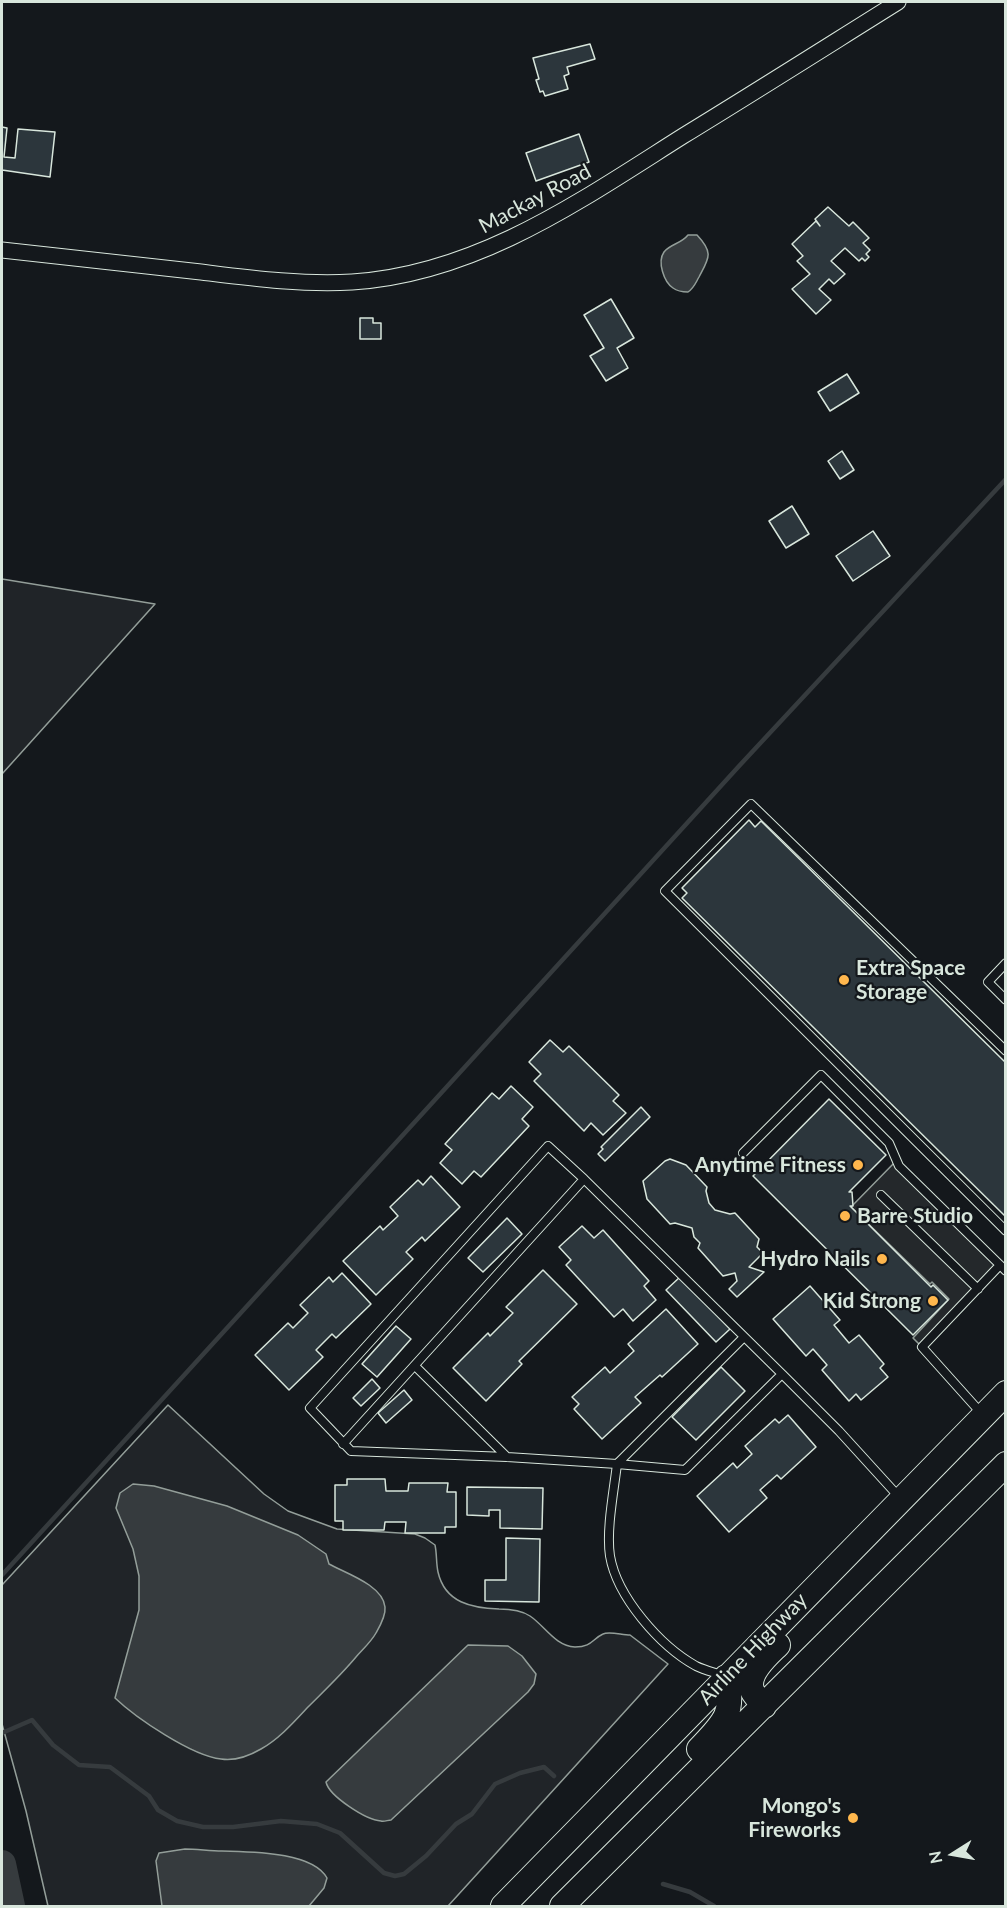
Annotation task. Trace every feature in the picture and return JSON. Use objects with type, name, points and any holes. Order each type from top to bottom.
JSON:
[{"type":"highway","name":"Airline Highway","points":[[502,1906],[1005,1393]]},
{"type":"highway","points":[[562,1906],[1005,1464]]},
{"type":"highway","points":[[764,1706],[752,1689],[752,1679],[760,1664],[861,1556],[864,1537]]},
{"type":"highway","points":[[648,1821],[648,1804],[726,1720],[730,1700],[726,1677]]},
{"type":"street","name":"Mackay Road","points":[[2,250],[251,278],[311,282],[390,278],[430,269],[520,235],[602,187],[898,2]]},
{"type":"lane","points":[[1005,1051],[751,804],[665,891],[1005,1232]]},
{"type":"lane","points":[[1005,963],[988,982],[1005,1000]]},
{"type":"lane","points":[[743,1153],[821,1075],[889,1143],[899,1166],[1003,1268],[978,1289],[922,1347],[984,1415]]},
{"type":"lane","points":[[782,1374],[685,1470],[507,1457],[351,1451],[310,1408],[548,1146],[782,1374],[839,1431],[901,1499]]},
{"type":"lane","points":[[343,1443],[584,1179]]},
{"type":"lane","points":[[881,1196],[978,1289]]},
{"type":"lane","points":[[726,1677],[698,1667],[674,1652],[623,1593],[610,1556],[611,1513],[617,1464],[744,1337]]},
{"type":"lane","points":[[415,1366],[507,1457]]},
{"type":"shaded area","points":[[688,235],[697,235],[706,246],[708,256],[692,289],[682,292],[676,290],[667,281],[662,272],[661,261],[666,249]]},
{"type":"shaded area","points":[[2,579],[155,604],[2,774]]},
{"type":"shaded area","points":[[895,1162],[1000,1265],[922,1347],[913,1338],[949,1299],[932,1282],[930,1284],[851,1207]]},
{"type":"shaded area","points":[[168,1405],[264,1494],[288,1511],[337,1529],[415,1534],[425,1538],[435,1545],[437,1569],[447,1591],[461,1602],[479,1607],[523,1612],[568,1646],[585,1646],[606,1633],[630,1635],[668,1664],[448,1906],[48,1906],[26,1811],[2,1724],[2,1585]]},
{"type":"shaded area","points":[[133,1484],[154,1486],[227,1506],[298,1535],[326,1554],[329,1564],[371,1586],[383,1599],[384,1617],[369,1643],[286,1730],[268,1745],[252,1754],[236,1759],[221,1759],[195,1751],[136,1716],[115,1698],[139,1610],[139,1576],[133,1549],[116,1508],[120,1493]]},
{"type":"shaded area","points":[[468,1645],[508,1646],[522,1656],[536,1674],[534,1684],[391,1820],[374,1820],[358,1812],[334,1794],[326,1782]]},
{"type":"shaded area","points":[[185,1849],[263,1853],[294,1858],[319,1869],[327,1878],[324,1888],[309,1906],[162,1906],[156,1861],[159,1853]]},
{"type":"building","points":[[590,44],[595,59],[567,67],[569,74],[564,76],[568,89],[545,96],[543,91],[540,92],[533,58]]},
{"type":"building","points":[[2,127],[7,128],[4,157],[15,158],[18,129],[55,132],[50,177],[2,170]]},
{"type":"building","points":[[579,134],[589,162],[536,181],[526,153]]},
{"type":"building","points":[[828,207],[849,226],[853,222],[869,238],[863,243],[870,250],[866,254],[869,257],[865,261],[862,258],[859,261],[845,248],[831,261],[845,274],[834,284],[829,279],[819,289],[831,300],[816,314],[792,289],[810,274],[797,261],[803,256],[792,244],[816,221],[820,226],[815,219]]},
{"type":"building","points":[[611,299],[634,338],[617,348],[628,368],[606,381],[590,356],[604,348],[584,315]]},
{"type":"building","points":[[360,318],[373,318],[373,323],[381,323],[381,339],[360,339]]},
{"type":"building","points":[[847,374],[859,393],[830,411],[818,392]]},
{"type":"building","points":[[842,451],[854,470],[840,479],[828,461]]},
{"type":"building","points":[[792,506],[809,534],[786,548],[769,521]]},
{"type":"building","points":[[873,531],[890,556],[853,581],[836,556]]},
{"type":"building","name":"Extra Space Storage","points":[[749,820],[755,827],[761,821],[1006,1063],[1006,1217],[682,898],[687,893],[682,888]]},
{"type":"building","points":[[550,1040],[563,1052],[569,1046],[619,1095],[613,1101],[626,1113],[603,1135],[591,1123],[584,1131],[534,1081],[541,1074],[529,1062]]},
{"type":"building","points":[[511,1086],[533,1107],[522,1119],[529,1126],[481,1177],[474,1171],[462,1184],[440,1163],[452,1150],[445,1144],[492,1093],[499,1099]]},
{"type":"building","points":[[829,1099],[886,1155],[849,1192],[852,1192],[853,1206],[850,1206],[931,1287],[933,1285],[948,1300],[913,1335],[753,1176]]},
{"type":"building","points":[[641,1107],[650,1117],[605,1161],[598,1154],[603,1149],[601,1147]]},
{"type":"building","points":[[670,1159],[686,1165],[707,1187],[709,1203],[715,1210],[735,1213],[759,1239],[757,1247],[763,1253],[749,1267],[764,1272],[737,1297],[729,1289],[737,1281],[735,1273],[723,1276],[698,1248],[700,1243],[694,1237],[692,1228],[675,1223],[670,1224],[647,1199],[643,1181]]},
{"type":"building","points":[[431,1176],[460,1207],[425,1241],[422,1237],[406,1252],[413,1259],[376,1295],[343,1261],[380,1226],[383,1230],[398,1216],[390,1207],[418,1180],[423,1185]]},
{"type":"building","points":[[507,1218],[522,1234],[483,1272],[468,1258]]},
{"type":"building","points":[[582,1226],[594,1238],[603,1230],[649,1281],[644,1286],[656,1300],[633,1321],[623,1309],[614,1317],[566,1265],[571,1260],[559,1247]]},
{"type":"building","points":[[543,1270],[577,1304],[519,1361],[522,1364],[486,1401],[453,1368],[488,1333],[490,1336],[513,1313],[506,1307]]},
{"type":"building","points":[[342,1273],[371,1304],[336,1338],[332,1334],[316,1350],[323,1357],[289,1390],[255,1355],[288,1323],[293,1328],[308,1313],[300,1305],[329,1277],[333,1282]]},
{"type":"building","points":[[680,1277],[730,1329],[716,1342],[666,1290]]},
{"type":"building","points":[[810,1286],[840,1320],[834,1325],[849,1343],[859,1335],[884,1364],[880,1368],[888,1377],[861,1400],[856,1394],[849,1401],[822,1370],[827,1365],[813,1349],[806,1356],[773,1319]]},
{"type":"building","points":[[666,1309],[698,1344],[662,1377],[660,1375],[635,1397],[641,1403],[602,1439],[574,1409],[579,1404],[572,1397],[605,1367],[610,1373],[634,1351],[628,1344]]},
{"type":"building","points":[[396,1326],[411,1339],[377,1377],[362,1364]]},
{"type":"building","points":[[721,1367],[745,1391],[696,1440],[672,1417]]},
{"type":"building","points":[[372,1379],[380,1388],[361,1406],[353,1398]]},
{"type":"building","points":[[404,1390],[412,1400],[386,1423],[378,1413]]},
{"type":"building","points":[[788,1415],[816,1447],[781,1479],[777,1475],[760,1490],[767,1498],[729,1532],[697,1496],[733,1463],[737,1468],[752,1454],[745,1446],[775,1419],[779,1423]]},
{"type":"building","points":[[347,1479],[385,1479],[386,1491],[408,1491],[409,1483],[448,1483],[447,1492],[456,1492],[456,1527],[445,1527],[445,1533],[405,1533],[406,1522],[385,1522],[384,1530],[343,1530],[343,1521],[335,1521],[335,1485],[347,1485]]},
{"type":"building","points":[[467,1487],[543,1488],[542,1529],[500,1528],[500,1510],[489,1510],[489,1516],[467,1515]]},
{"type":"building","points":[[506,1538],[540,1539],[539,1602],[485,1601],[485,1580],[506,1580]]},
{"type":"waterway","points":[[2,1575],[740,765],[1006,479]]},
{"type":"waterway","points":[[2,1733],[32,1720],[53,1745],[79,1765],[110,1767],[149,1796],[158,1810],[177,1821],[203,1827],[233,1827],[281,1821],[317,1824],[340,1833],[384,1873],[395,1876],[404,1874],[426,1856],[456,1824],[472,1814],[495,1784],[520,1773],[544,1767],[554,1776]]},
{"type":"waterway","points":[[2,1864],[11,1906]]},
{"type":"waterway","points":[[663,1884],[690,1892],[714,1906]]},
{"type":"place","name":"Extra Space Storage","points":[[844,980]]},
{"type":"place","name":"Anytime Fitness","points":[[858,1165]]},
{"type":"place","name":"Barre Studio","points":[[845,1216]]},
{"type":"place","name":"Hydro Nails","points":[[882,1259]]},
{"type":"place","name":"Kid Strong","points":[[933,1301]]},
{"type":"place","name":"Mongo's Fireworks","points":[[853,1818]]}]
